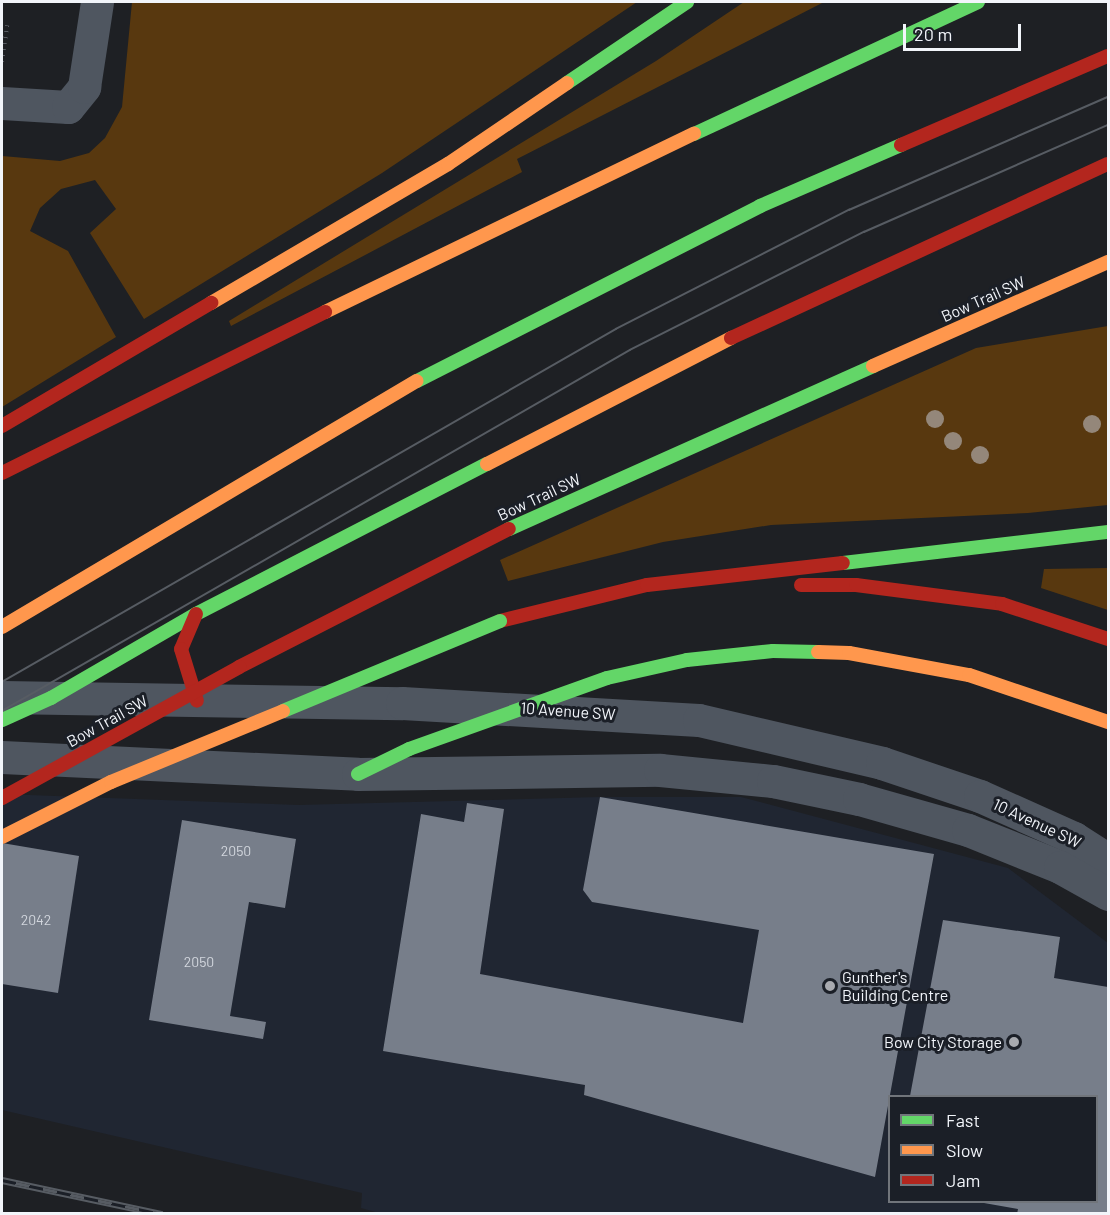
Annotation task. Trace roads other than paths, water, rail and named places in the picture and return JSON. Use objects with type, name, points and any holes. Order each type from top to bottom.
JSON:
[{"type":"main road","points":[[2,426],[439,170],[687,2]]},
{"type":"main road","points":[[2,473],[539,206],[978,2]]},
{"type":"main road","points":[[2,627],[417,381],[759,206],[1108,56]]},
{"type":"main road","points":[[2,720],[51,698],[196,614],[748,329],[1108,164]]},
{"type":"main road","name":"Bow Trail SW","points":[[2,798],[239,667],[540,513],[1108,262]]},
{"type":"main road","points":[[2,837],[111,782],[500,621],[646,585],[1108,532]]},
{"type":"main road","points":[[646,585],[856,585],[1002,604],[1108,639]]},
{"type":"main road","points":[[196,614],[181,649],[197,701]]},
{"type":"main road","points":[[358,774],[409,750],[608,678],[687,660],[773,651],[849,653],[969,675],[1108,722]]},
{"type":"street","points":[[2,103],[27,108],[68,107],[84,87],[97,2]]},
{"type":"street","name":"10 Avenue SW","points":[[2,697],[523,708],[699,720],[882,763],[990,801],[1074,838],[1108,860]]},
{"type":"street","name":"10 Avenue SW","points":[[2,757],[358,774],[660,770],[773,781],[859,799],[968,830],[1060,867],[1108,894]]},
{"type":"tram line","points":[[2,682],[616,329],[849,210],[1108,97]]},
{"type":"tram line","points":[[2,711],[630,350],[864,232],[1108,125]]},
{"type":"railway","points":[[2,1180],[162,1214]]},
{"type":"place","name":"Gunther's Building Centre","points":[[830,986]]},
{"type":"place","name":"Bow City Storage","points":[[1014,1042]]}]
